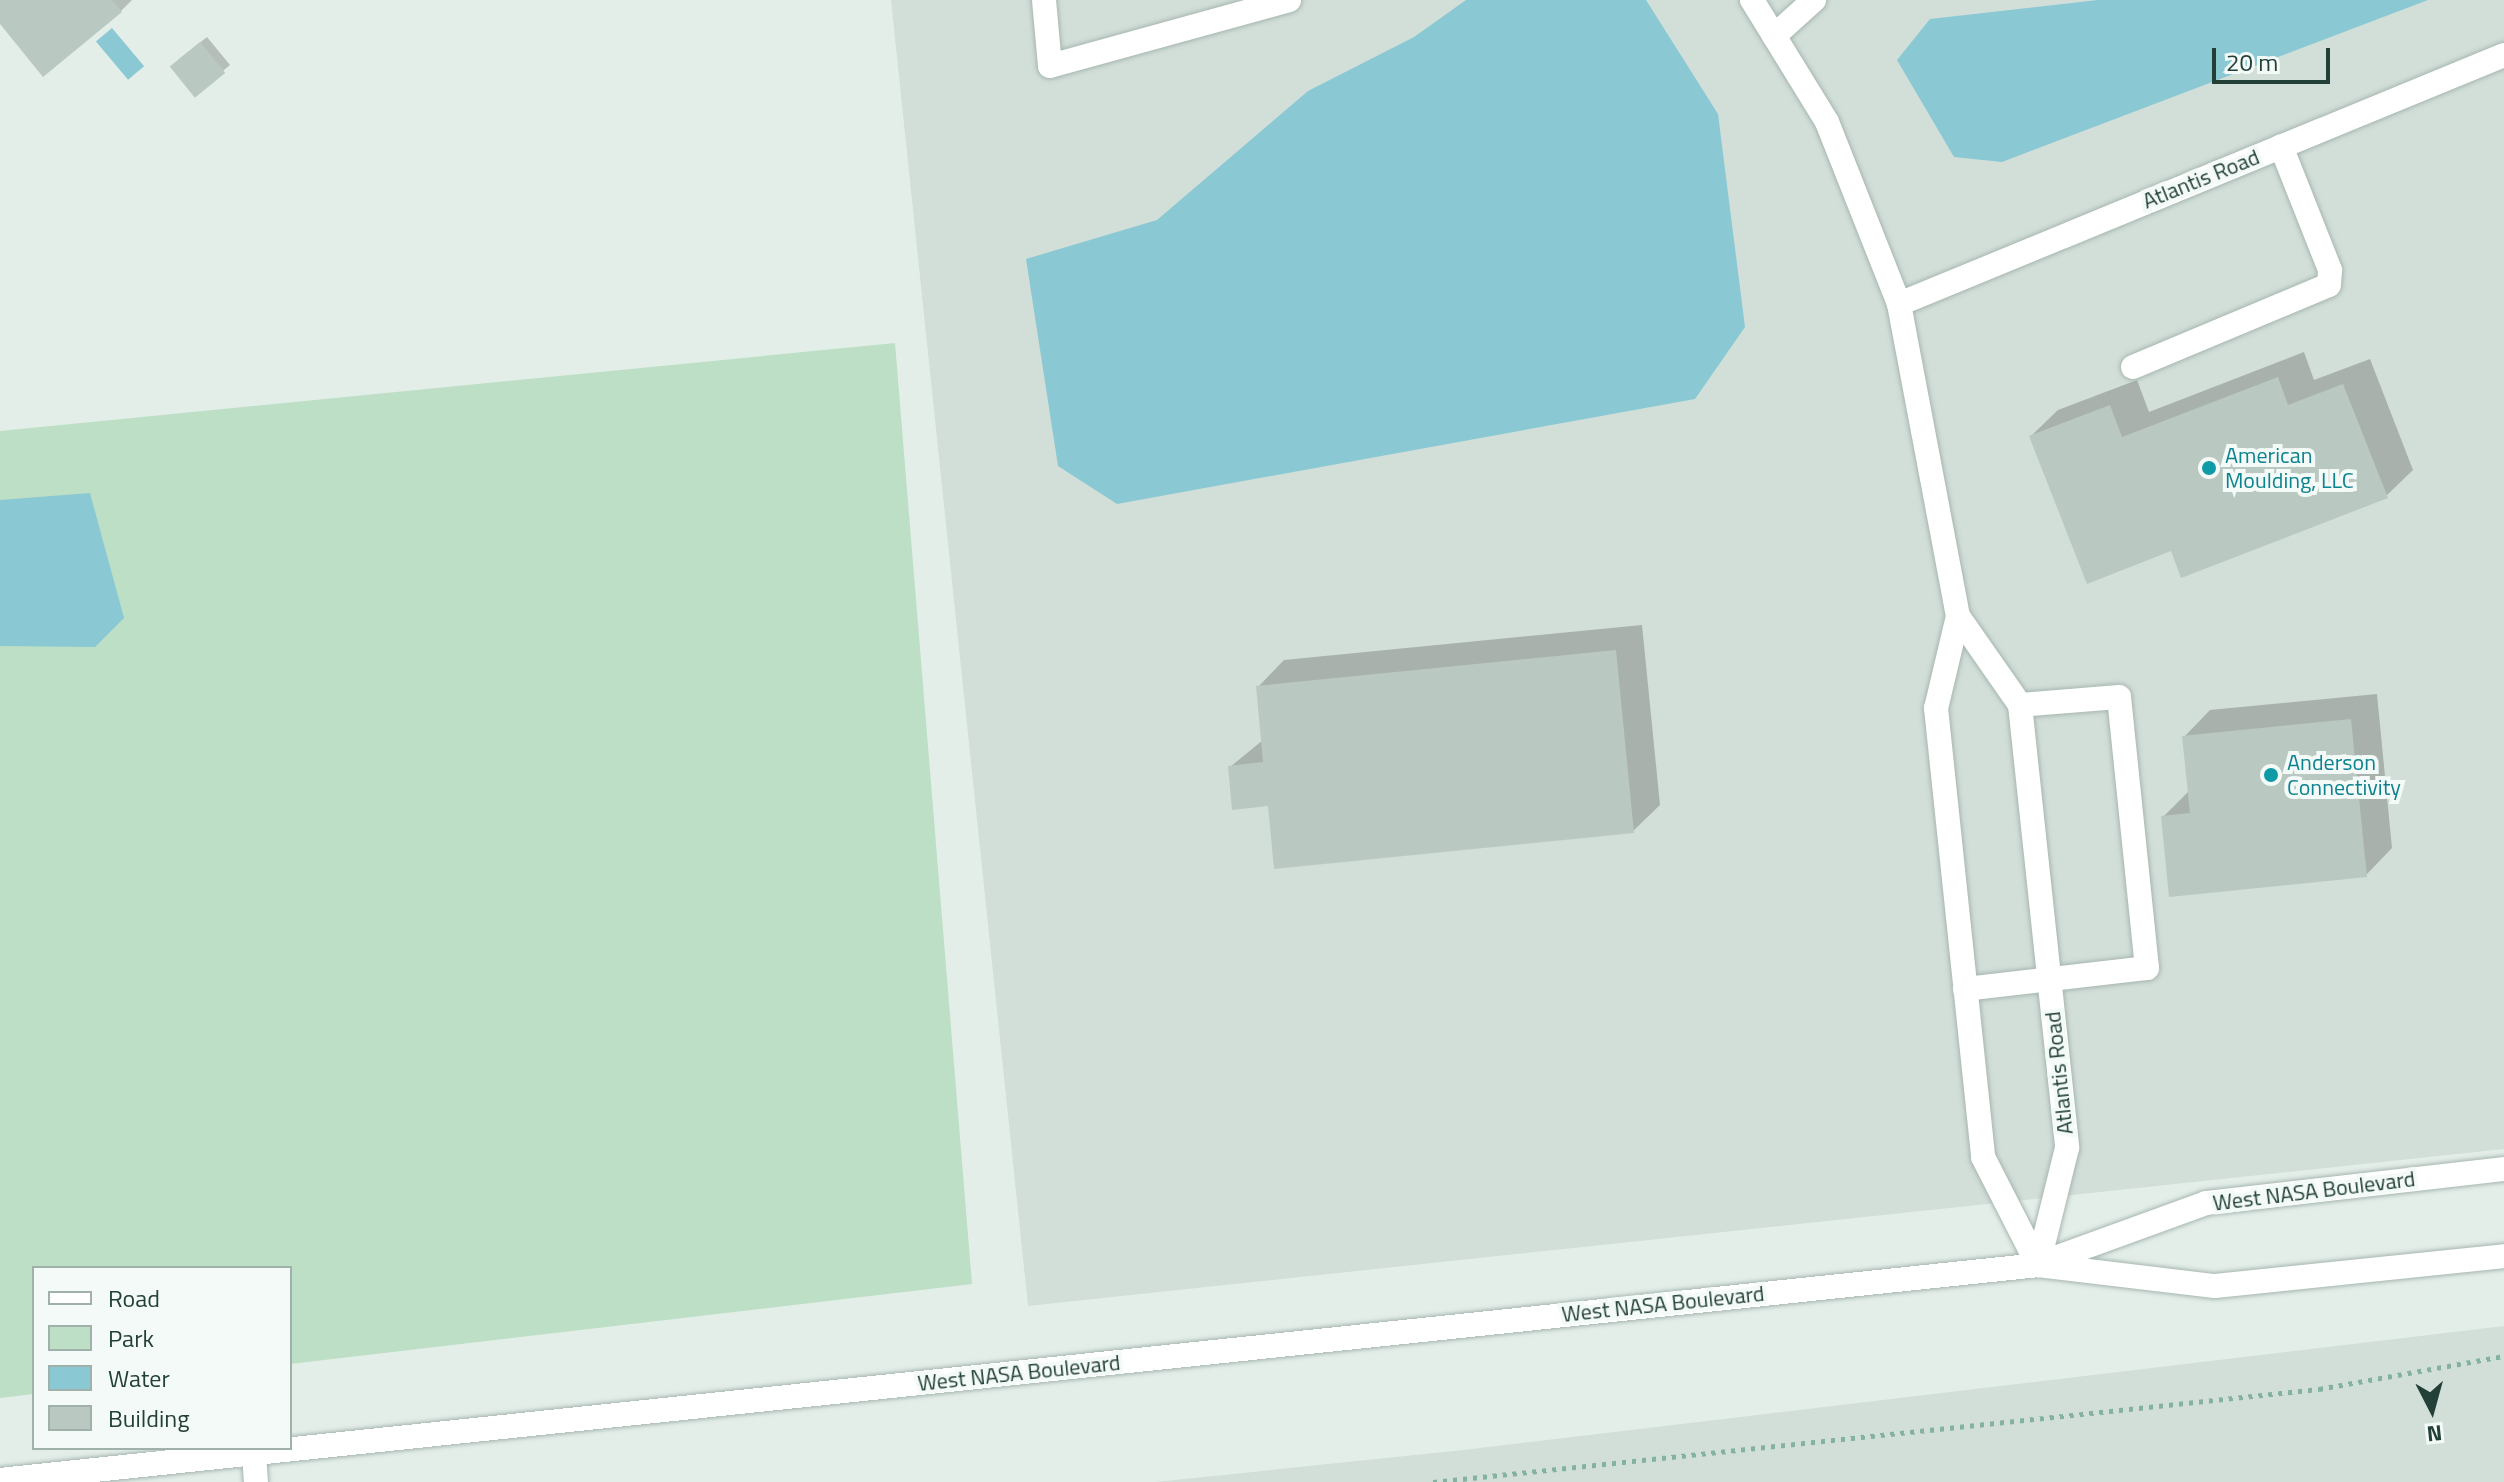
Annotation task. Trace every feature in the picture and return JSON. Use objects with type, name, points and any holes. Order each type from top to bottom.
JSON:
[{"type":"main road","points":[[1044,0],[1050,66],[1289,0]]},
{"type":"main road","name":"Atlantis Road","points":[[1752,0],[1827,122],[1899,304],[1958,616],[2020,705],[2067,1148],[2038,1265]]},
{"type":"main road","points":[[1774,36],[1814,0]]},
{"type":"main road","name":"Atlantis Road","points":[[1899,304],[2504,55]]},
{"type":"main road","points":[[2133,367],[2329,285],[2330,270],[2281,146]]},
{"type":"main road","name":"Atlantis Road","points":[[1958,616],[1936,708],[1983,1157],[2038,1265]]},
{"type":"main road","points":[[1965,989],[2147,968],[2119,697],[2020,705]]},
{"type":"main road","name":"West NASA Boulevard","points":[[2038,1265],[2206,1203],[2504,1169]]},
{"type":"main road","name":"West NASA Boulevard","points":[[292,1450],[2038,1265],[2215,1286],[2504,1256]]},
{"type":"main road","name":"West NASA Boulevard","points":[[0,1480],[292,1450]]},
{"type":"main road","points":[[254,1454],[256,1482]]},
{"type":"path","points":[[1433,1482],[2319,1389],[2504,1356]]},
{"type":"shaded area","points":[[891,0],[2504,0],[2504,1149],[1028,1306]]},
{"type":"shaded area","points":[[2504,1326],[2504,1482],[1156,1482],[1463,1450]]},
{"type":"green space","points":[[895,343],[972,1284],[292,1364],[292,1266],[32,1266],[32,1394],[0,1398],[0,431]]},
{"type":"water","points":[[1466,0],[1646,0],[1718,114],[1745,327],[1695,399],[1117,504],[1058,466],[1026,259],[1157,220],[1308,91],[1414,37]]},
{"type":"water","points":[[2098,0],[2428,0],[2002,162],[1954,157],[1897,60],[1930,19]]},
{"type":"water","points":[[112,28],[144,66],[128,80],[96,41]]},
{"type":"water","points":[[90,493],[124,618],[95,647],[0,646],[0,500]]},
{"type":"building","points":[[0,0],[112,0],[122,12],[43,77],[0,24]]},
{"type":"building","points":[[200,42],[225,73],[195,98],[170,67]]},
{"type":"building","name":"American Moulding, LLC","points":[[2278,377],[2288,405],[2343,384],[2388,498],[2181,578],[2171,551],[2087,584],[2029,436],[2110,405],[2122,437]]},
{"type":"building","points":[[1616,650],[1634,833],[1274,869],[1268,806],[1232,810],[1228,766],[1263,762],[1256,686]]},
{"type":"building","name":"Anderson Connectivity","points":[[2351,719],[2367,877],[2169,897],[2161,816],[2190,813],[2182,736]]},
{"type":"place","name":"American Moulding, LLC","points":[[2209,468]]},
{"type":"place","name":"Anderson Connectivity","points":[[2271,775]]}]
